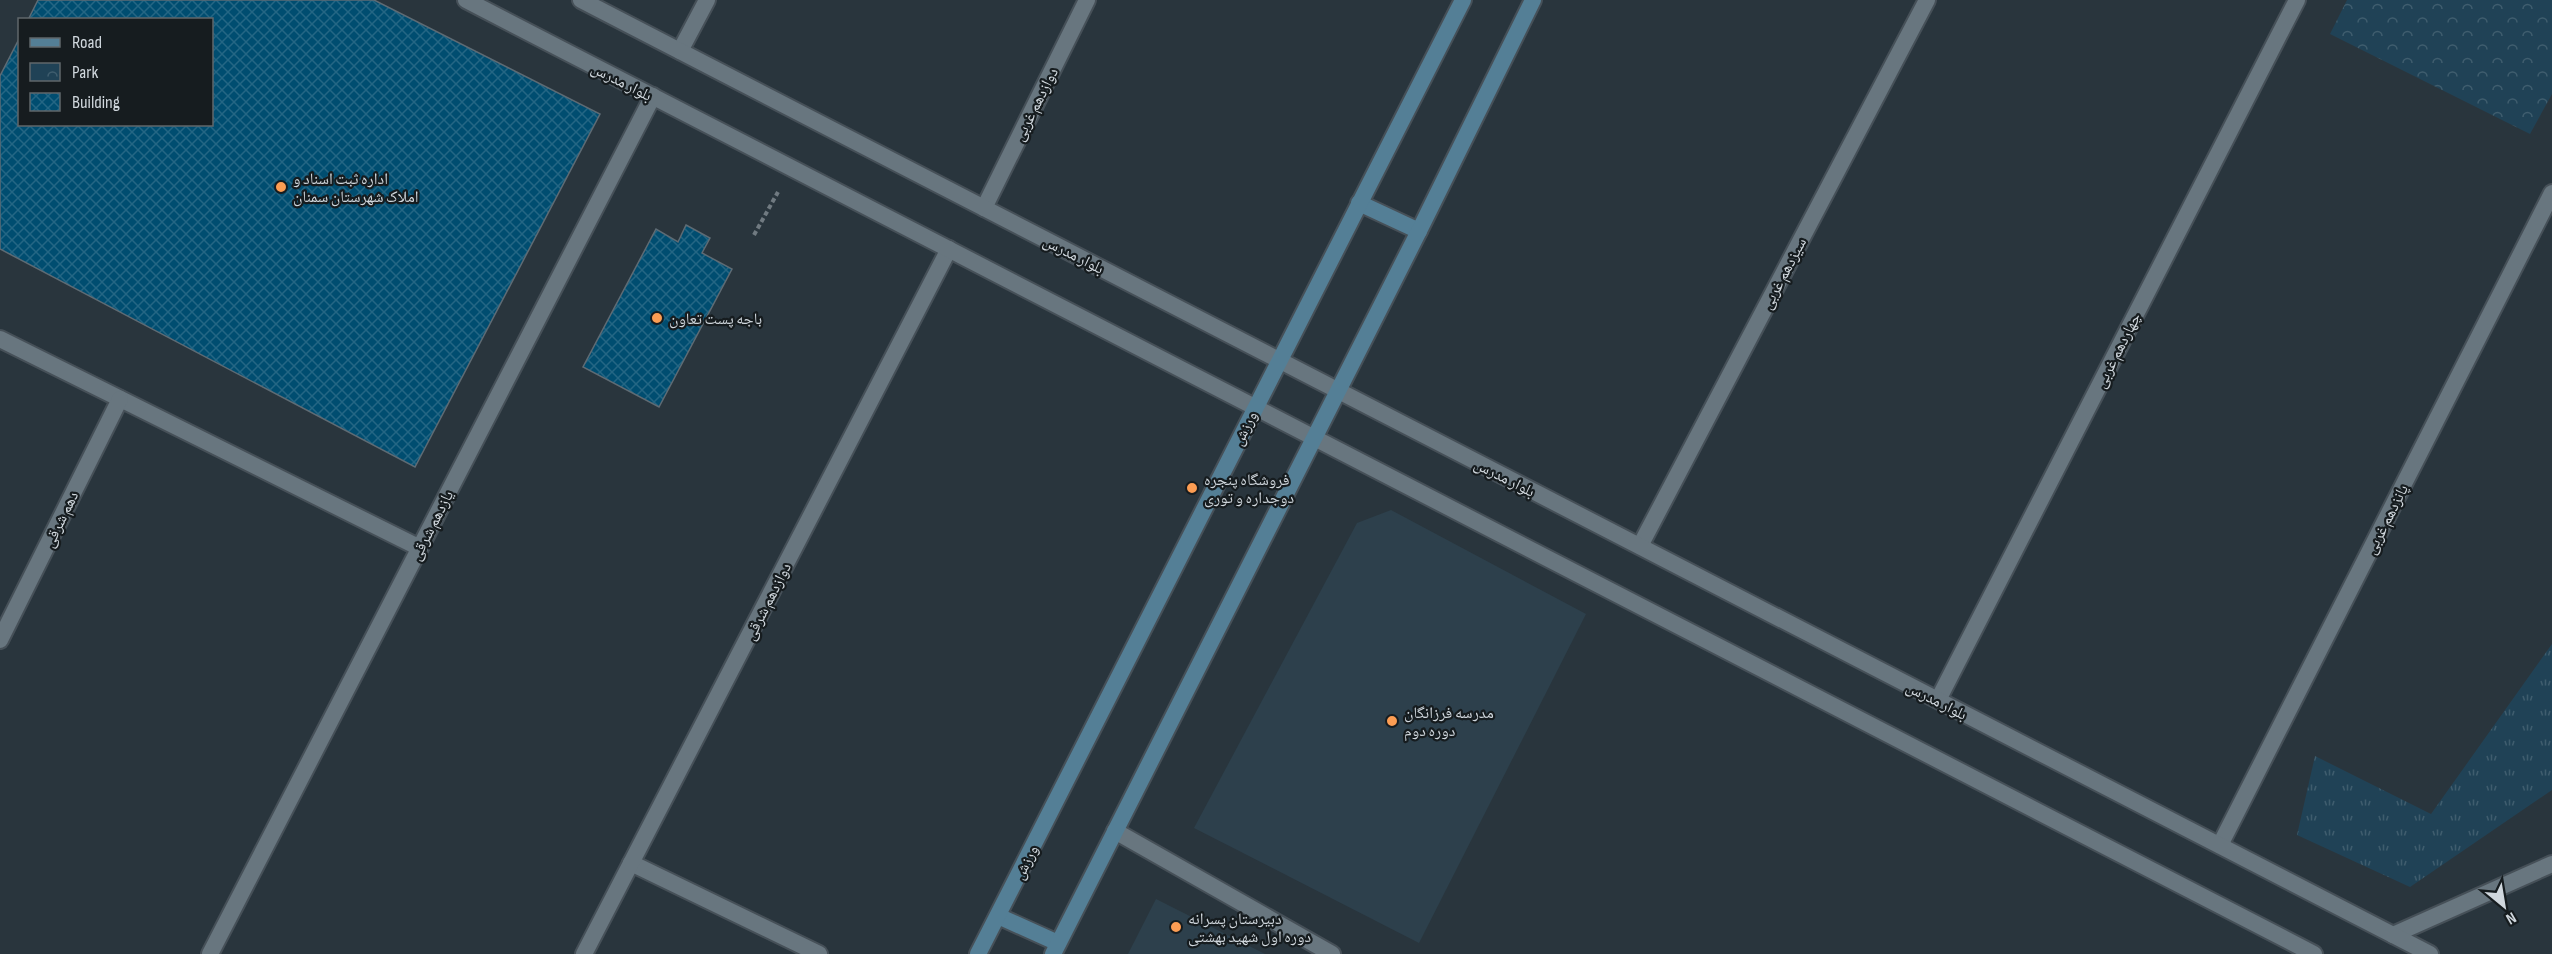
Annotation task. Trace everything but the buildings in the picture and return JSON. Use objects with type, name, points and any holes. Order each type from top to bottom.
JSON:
[{"type":"main road","name":"ورزش","points":[[978,954],[1254,407],[1463,0]]},
{"type":"main road","points":[[998,916],[1056,949],[1419,231],[1533,0]]},
{"type":"main road","points":[[1359,203],[1419,231]]},
{"type":"street","name":"بلوار مدرس","points":[[466,0],[2314,954]]},
{"type":"street","name":"بلوار مدرس","points":[[581,0],[2430,954]]},
{"type":"street","points":[[680,51],[707,0]]},
{"type":"street","name":"دوازدهم غربی","points":[[984,208],[1087,0]]},
{"type":"street","name":"سیزدهم غربی","points":[[1640,546],[1927,0]]},
{"type":"street","name":"چهاردهم غربی","points":[[1938,700],[2297,0]]},
{"type":"street","name":"یازدهم شرقی","points":[[210,954],[652,96]]},
{"type":"street","name":"پانزدهم غربی","points":[[2220,845],[2552,193]]},
{"type":"street","name":"دوازدهم شرقی","points":[[584,954],[949,249]]},
{"type":"street","points":[[0,339],[420,548]]},
{"type":"street","name":"دهم شرقی","points":[[0,640],[120,399]]},
{"type":"street","points":[[1115,831],[1332,954]]},
{"type":"street","points":[[631,863],[819,954]]},
{"type":"street","points":[[2393,935],[2552,864]]},
{"type":"path","points":[[754,235],[791,168]]},
{"type":"shaded area","name":"مدرسه فرزانگان دوره دوم","points":[[1391,510],[1586,614],[1419,943],[1194,828],[1357,523]]},
{"type":"shaded area","name":"دبیرستان پسرانه دوره اول شهید بهشتی","points":[[1156,899],[1265,954],[1128,954]]},
{"type":"green space","points":[[2347,0],[2552,0],[2552,94],[2530,134],[2330,34]]},
{"type":"green space","points":[[2552,644],[2552,790],[2410,887],[2297,835],[2315,756],[2431,814]]},
{"type":"place","name":"اداره ثبت اسناد و املاک شهرستان سمنان","points":[[281,187]]},
{"type":"place","name":"باجه پست تعاون","points":[[657,318]]},
{"type":"place","name":"فروشگاه پنجره دوجداره و توری","points":[[1192,488]]},
{"type":"place","name":"مدرسه فرزانگان دوره دوم","points":[[1392,721]]},
{"type":"place","name":"دبیرستان پسرانه دوره اول شهید بهشتی","points":[[1176,927]]}]
